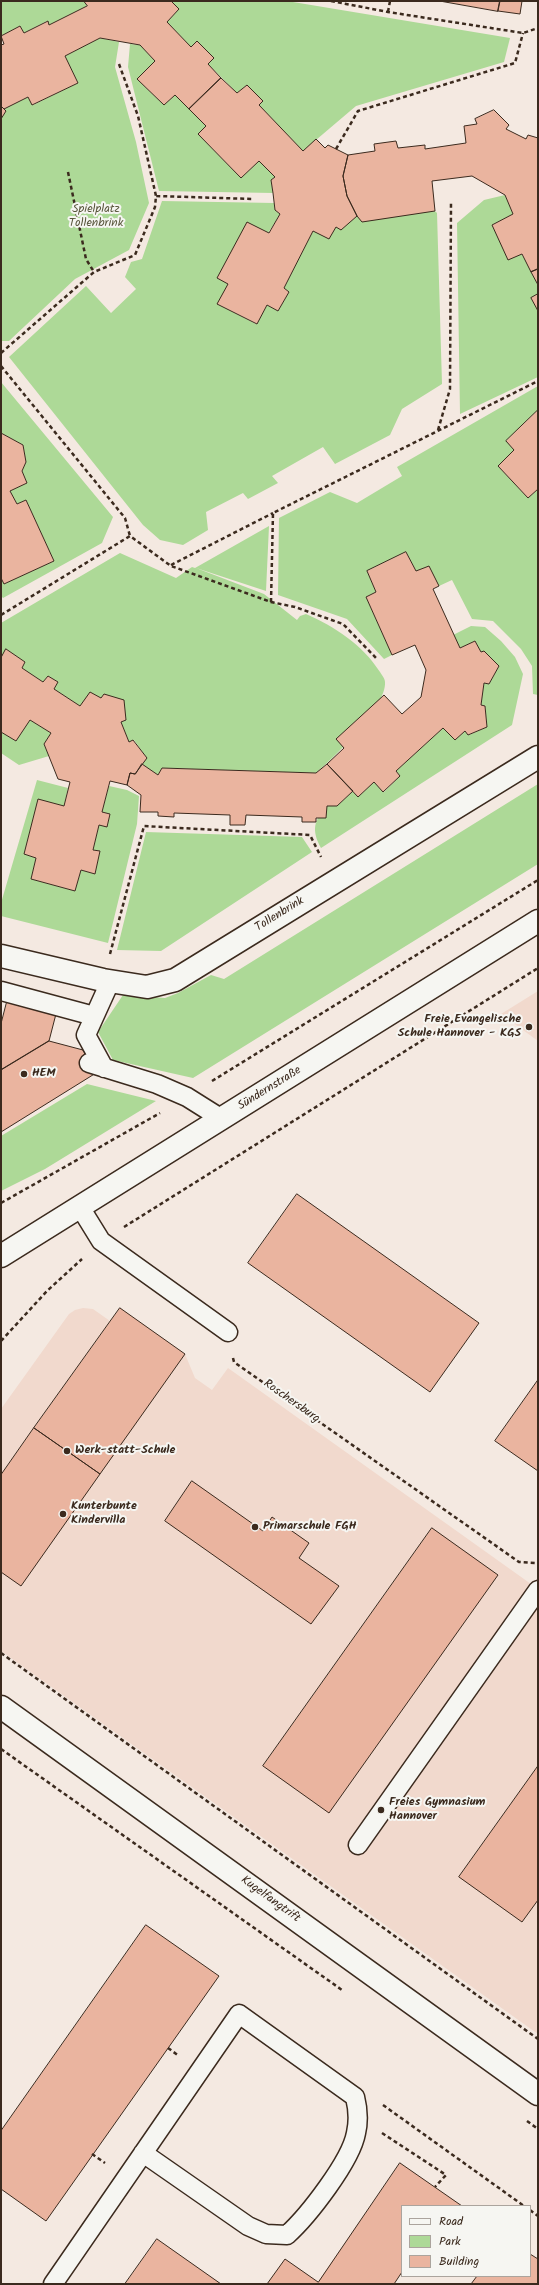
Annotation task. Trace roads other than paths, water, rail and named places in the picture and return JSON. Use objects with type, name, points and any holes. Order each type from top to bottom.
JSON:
[{"type":"street","name":"Tollenbrink","points":[[1,956],[106,981],[147,987],[175,980],[538,757]]},
{"type":"street","name":"Sündernstraße","points":[[1,1255],[538,921]]},
{"type":"street","name":"Kugelfangtrift","points":[[1,1707],[538,2094]]},
{"type":"lane","points":[[106,981],[86,1035],[96,1066],[157,1084],[187,1097],[222,1118]]},
{"type":"lane","points":[[1,991],[94,1016]]},
{"type":"lane","points":[[80,1207],[101,1241],[228,1332]]},
{"type":"lane","points":[[358,1845],[538,1590]]},
{"type":"lane","points":[[53,2284],[143,2153],[239,2014],[355,2096],[358,2114],[356,2135],[344,2162],[298,2225],[287,2235],[266,2234],[248,2226],[143,2153]]},
{"type":"place","name":"Freie Evangelische Schule Hannover - KGS","points":[[529,1027]]},
{"type":"place","name":"HEM","points":[[24,1074]]},
{"type":"place","name":"Werk-statt-Schule","points":[[67,1451]]},
{"type":"place","name":"Kunterbunte Kindervilla","points":[[63,1514]]},
{"type":"place","name":"Primarschule FGH","points":[[255,1527]]},
{"type":"place","name":"Freies Gymnasium Hannover","points":[[381,1810]]},
{"type":"park label","name":"Spielplatz Tollenbrink","points":[[96,217]]}]
